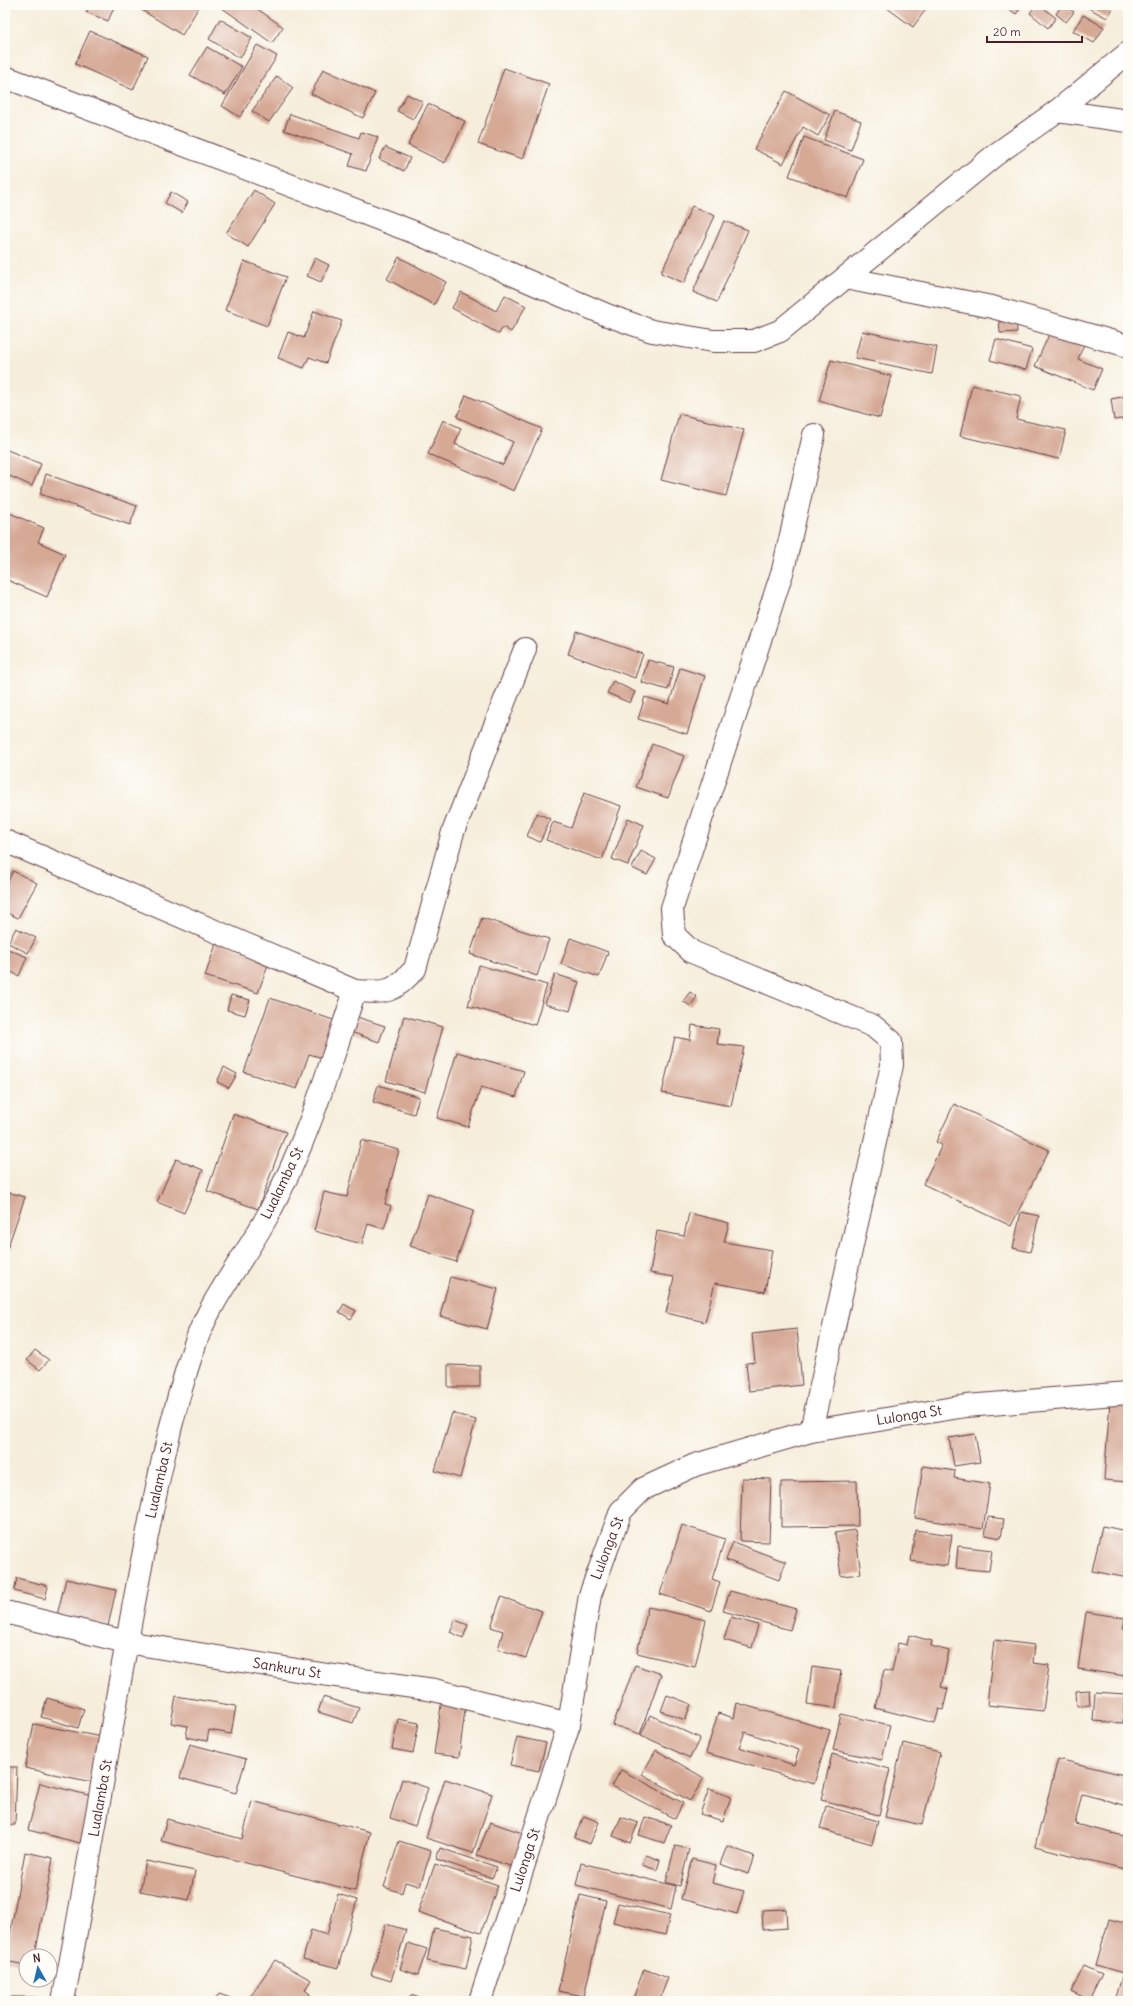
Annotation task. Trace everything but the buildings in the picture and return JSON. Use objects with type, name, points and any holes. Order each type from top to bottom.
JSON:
[{"type":"street","points":[[5,77],[416,233],[607,315],[652,331],[712,341],[754,341],[780,331],[995,155],[1057,111],[1128,53]]},
{"type":"street","points":[[1057,111],[1128,121]]},
{"type":"street","points":[[845,278],[992,307],[1128,346]]},
{"type":"street","points":[[812,1431],[892,1065],[891,1041],[873,1026],[692,952],[674,935],[672,908],[782,570],[814,435]]},
{"type":"street","points":[[5,841],[355,991],[382,993],[399,986],[415,969],[453,832],[525,649]]},
{"type":"street","name":"Lualamba St","points":[[63,2001],[79,1920],[126,1642],[161,1463],[196,1341],[215,1301],[272,1209],[304,1137],[355,991]]},
{"type":"street","name":"Lulonga St","points":[[480,2001],[569,1724],[590,1595],[621,1511],[643,1489],[695,1465],[812,1431],[966,1406],[1128,1392]]},
{"type":"street","name":"Sankuru St","points":[[5,1612],[126,1642],[322,1674],[434,1690],[569,1724]]}]
